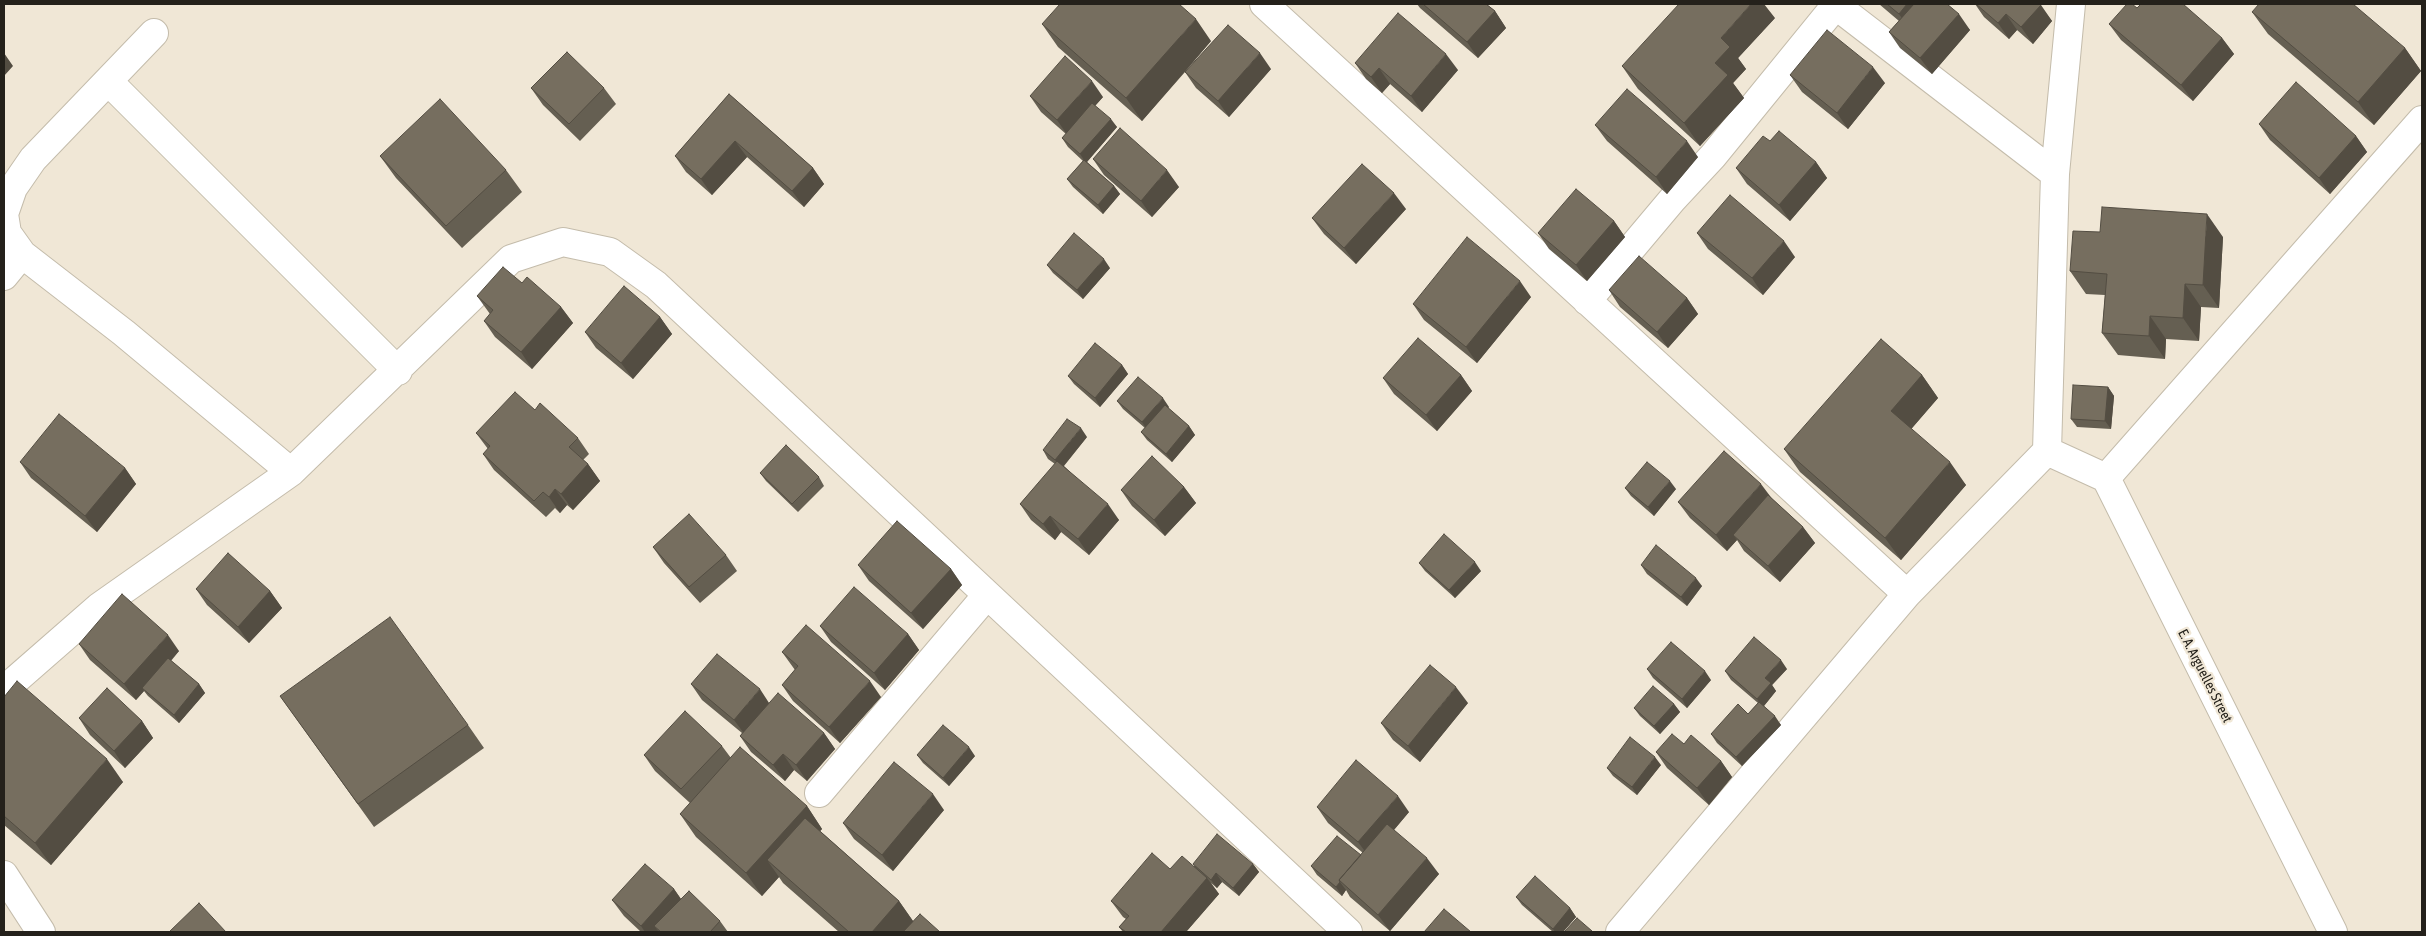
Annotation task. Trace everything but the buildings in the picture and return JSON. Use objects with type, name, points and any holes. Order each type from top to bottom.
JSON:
[{"type":"street","points":[[1264,4],[1907,594]]},
{"type":"street","points":[[1587,302],[1672,200],[1713,156],[1835,4],[2055,174]]},
{"type":"street","points":[[1620,932],[1907,594],[2047,451],[2055,174],[2071,4]]},
{"type":"street","points":[[154,33],[32,159],[13,188],[4,214],[7,233],[22,254],[124,334],[291,472]]},
{"type":"street","points":[[108,81],[398,371]]},
{"type":"street","points":[[2047,451],[2106,478],[2422,120]]},
{"type":"street","points":[[4,690],[98,606],[291,472],[398,371],[472,295],[511,259],[563,242],[610,252],[656,285],[1348,932]]},
{"type":"street","points":[[4,276],[22,254]]},
{"type":"street","name":"E. A. Arguelles Street","points":[[2106,478],[2333,932]]},
{"type":"street","points":[[819,793],[987,595]]},
{"type":"street","points":[[4,875],[41,932]]}]
